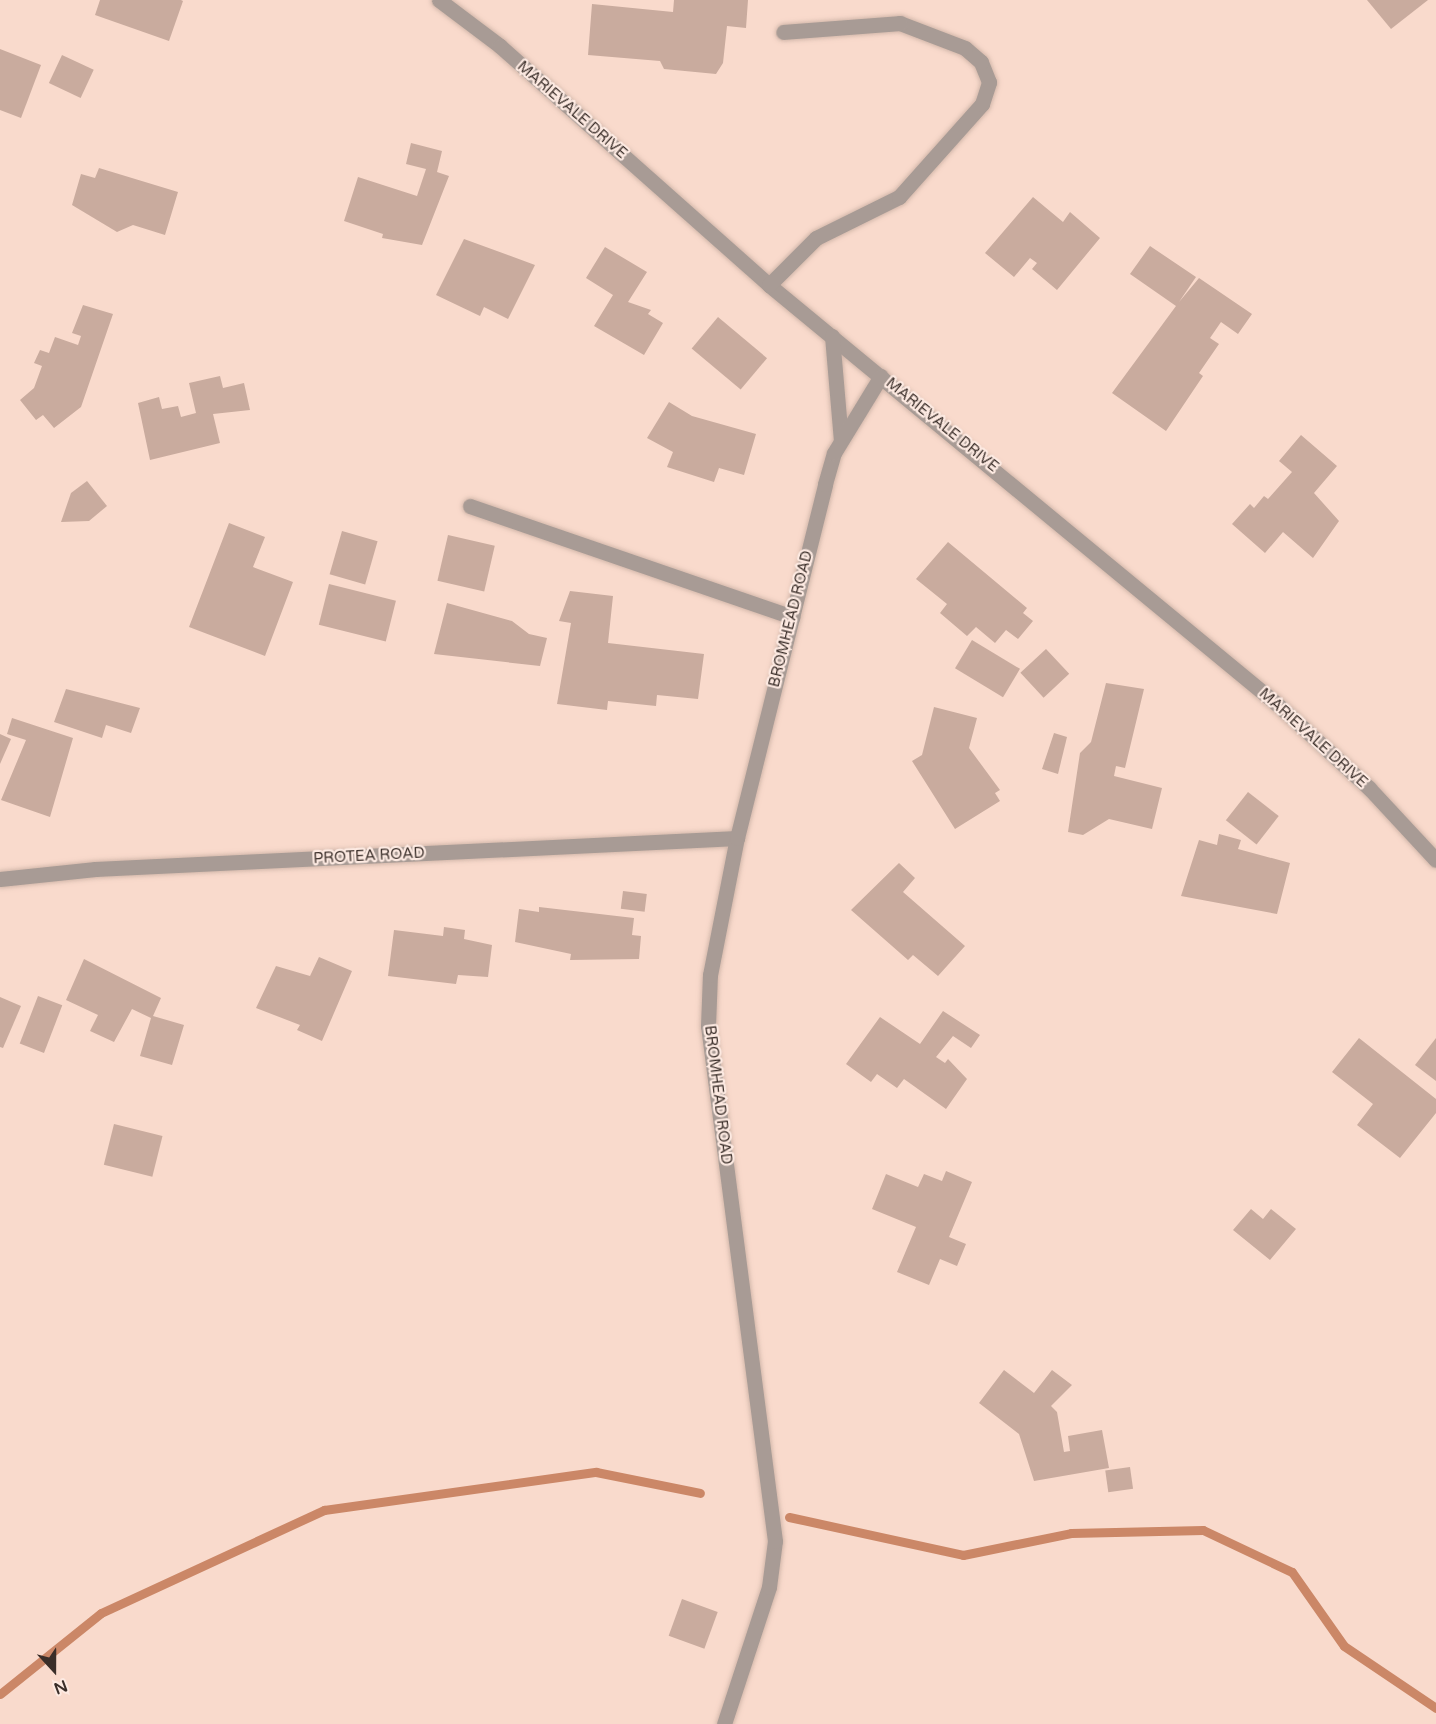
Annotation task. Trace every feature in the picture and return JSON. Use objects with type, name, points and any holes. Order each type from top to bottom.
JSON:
[{"type":"street","name":"MARIEVALE DRIVE","points":[[439,0],[500,46],[769,285],[1277,704],[1436,860]]},
{"type":"street","points":[[769,285],[816,238],[878,212],[899,197],[982,104],[989,82],[981,62],[965,48],[909,25],[783,32]]},
{"type":"street","points":[[832,336],[841,440]]},
{"type":"street","name":"BROMHEAD ROAD","points":[[723,1724],[769,1587],[775,1541],[708,1026],[710,975],[738,838],[792,617],[841,440],[881,376]]},
{"type":"street","points":[[470,506],[792,617]]},
{"type":"street","name":"PROTEA ROAD","points":[[0,879],[95,869],[738,838]]},
{"type":"building","points":[[100,0],[183,1],[169,41],[95,15]]},
{"type":"building","points":[[674,0],[748,0],[746,28],[727,26],[723,63],[716,74],[664,69],[660,61],[588,55],[592,4],[673,12]]},
{"type":"building","points":[[1367,0],[1428,0],[1391,29]]},
{"type":"building","points":[[0,49],[41,65],[21,118],[0,110]]},
{"type":"building","points":[[62,55],[94,70],[81,98],[49,83]]},
{"type":"building","points":[[411,143],[442,151],[437,172],[449,176],[422,245],[382,238],[383,234],[344,221],[358,177],[417,196],[426,169],[406,164]]},
{"type":"building","points":[[99,168],[178,192],[165,235],[133,225],[117,232],[72,205],[81,174],[95,178]]},
{"type":"building","points":[[1033,197],[1063,222],[1070,212],[1100,238],[1057,290],[1032,269],[1037,263],[1030,258],[1014,277],[985,253]]},
{"type":"building","points":[[464,239],[535,265],[508,319],[484,307],[480,316],[436,295]]},
{"type":"building","points":[[1150,246],[1196,277],[1179,302],[1199,278],[1252,314],[1238,334],[1221,322],[1210,338],[1219,344],[1199,373],[1203,376],[1166,431],[1112,393],[1176,306],[1130,274]]},
{"type":"building","points":[[605,247],[647,272],[628,302],[651,310],[648,314],[663,323],[644,355],[594,326],[613,295],[586,278]]},
{"type":"building","points":[[83,305],[113,314],[81,407],[54,428],[43,415],[36,420],[20,400],[34,388],[42,366],[34,363],[40,350],[49,353],[55,337],[78,345],[81,336],[72,333]]},
{"type":"building","points":[[718,317],[767,358],[741,390],[692,348]]},
{"type":"building","points":[[220,376],[223,388],[244,383],[250,410],[213,414],[220,443],[150,460],[138,403],[159,397],[162,409],[178,406],[181,417],[196,413],[189,383]]},
{"type":"building","points":[[669,402],[692,416],[756,434],[744,475],[719,468],[714,482],[667,467],[673,452],[647,438]]},
{"type":"building","points":[[1301,435],[1337,466],[1314,493],[1339,521],[1313,558],[1283,532],[1265,553],[1232,524],[1250,504],[1254,508],[1264,496],[1268,499],[1292,472],[1279,461]]},
{"type":"building","points":[[87,481],[107,506],[89,521],[61,522],[71,493]]},
{"type":"building","points":[[229,523],[265,537],[253,567],[293,582],[265,656],[189,627]]},
{"type":"building","points":[[342,531],[378,541],[365,584],[330,574]]},
{"type":"building","points":[[448,535],[495,546],[484,592],[437,581]]},
{"type":"building","points":[[948,542],[1027,608],[1023,613],[1033,621],[1018,639],[1006,630],[995,643],[976,627],[967,636],[940,613],[947,604],[916,579]]},
{"type":"building","points":[[329,584],[396,601],[386,641],[319,625]]},
{"type":"building","points":[[570,591],[613,596],[608,643],[704,654],[698,699],[657,695],[656,706],[608,701],[607,710],[557,704],[571,623],[559,621]]},
{"type":"building","points":[[447,603],[512,621],[529,634],[547,638],[540,666],[434,654]]},
{"type":"building","points":[[972,640],[1020,669],[1003,697],[955,668]]},
{"type":"building","points":[[1046,649],[1069,674],[1044,698],[1020,673]]},
{"type":"building","points":[[1106,683],[1144,689],[1125,768],[1116,766],[1114,776],[1162,788],[1152,829],[1109,819],[1083,835],[1068,832],[1080,753],[1091,742]]},
{"type":"building","points":[[66,689],[140,708],[131,733],[106,725],[102,738],[54,722]]},
{"type":"building","points":[[934,707],[977,718],[969,748],[1000,790],[995,793],[1000,801],[955,829],[912,761],[922,755]]},
{"type":"building","points":[[12,718],[73,738],[50,817],[1,800],[26,740],[7,734]]},
{"type":"building","points":[[1054,733],[1067,737],[1058,774],[1042,769]]},
{"type":"building","points":[[0,734],[11,739],[0,764]]},
{"type":"building","points":[[1248,792],[1279,816],[1257,844],[1226,820]]},
{"type":"building","points":[[1219,834],[1241,840],[1238,849],[1290,863],[1277,914],[1181,896],[1199,840],[1217,845]]},
{"type":"building","points":[[899,863],[915,878],[903,892],[965,946],[938,976],[913,955],[908,960],[851,910]]},
{"type":"building","points":[[623,891],[647,894],[645,912],[621,909]]},
{"type":"building","points":[[539,907],[634,918],[632,935],[641,936],[639,959],[570,960],[571,954],[515,942],[519,909],[539,912]]},
{"type":"building","points":[[444,927],[465,930],[464,939],[492,945],[488,977],[458,975],[456,984],[388,976],[394,930],[443,936]]},
{"type":"building","points":[[319,957],[352,971],[322,1041],[297,1030],[300,1025],[256,1008],[276,966],[310,976]]},
{"type":"building","points":[[84,959],[161,998],[153,1016],[184,1025],[172,1065],[140,1056],[151,1018],[132,1009],[114,1042],[90,1031],[98,1015],[66,1000]]},
{"type":"building","points":[[38,996],[62,1005],[44,1053],[20,1044]]},
{"type":"building","points":[[0,997],[21,1006],[3,1048],[0,1047]]},
{"type":"building","points":[[943,1011],[980,1035],[971,1048],[953,1036],[936,1057],[945,1063],[948,1059],[967,1079],[946,1109],[904,1079],[897,1088],[877,1074],[871,1082],[846,1064],[880,1017],[920,1044]]},
{"type":"building","points":[[1359,1038],[1436,1099],[1436,1113],[1400,1158],[1357,1125],[1373,1104],[1332,1072]]},
{"type":"building","points":[[1436,1038],[1436,1081],[1415,1065]]},
{"type":"building","points":[[114,1124],[163,1136],[152,1177],[104,1165]]},
{"type":"building","points":[[946,1171],[972,1182],[949,1237],[966,1244],[957,1266],[940,1259],[929,1285],[897,1272],[916,1227],[872,1209],[886,1174],[918,1187],[924,1174],[942,1181]]},
{"type":"building","points":[[1251,1209],[1263,1219],[1271,1209],[1296,1229],[1270,1260],[1233,1230]]},
{"type":"building","points":[[1004,1370],[1034,1393],[1052,1370],[1072,1385],[1051,1406],[1057,1412],[1064,1452],[1070,1451],[1068,1436],[1102,1430],[1109,1468],[1034,1481],[1019,1434],[979,1403]]},
{"type":"building","points":[[1130,1467],[1133,1489],[1108,1492],[1105,1470]]},
{"type":"building","points":[[682,1599],[718,1612],[704,1649],[669,1636]]},
{"type":"waterway","points":[[0,1694],[101,1613],[324,1510],[596,1472],[700,1493]]},
{"type":"waterway","points":[[789,1517],[963,1555],[1071,1533],[1203,1530],[1292,1572],[1344,1646],[1436,1708]]}]
